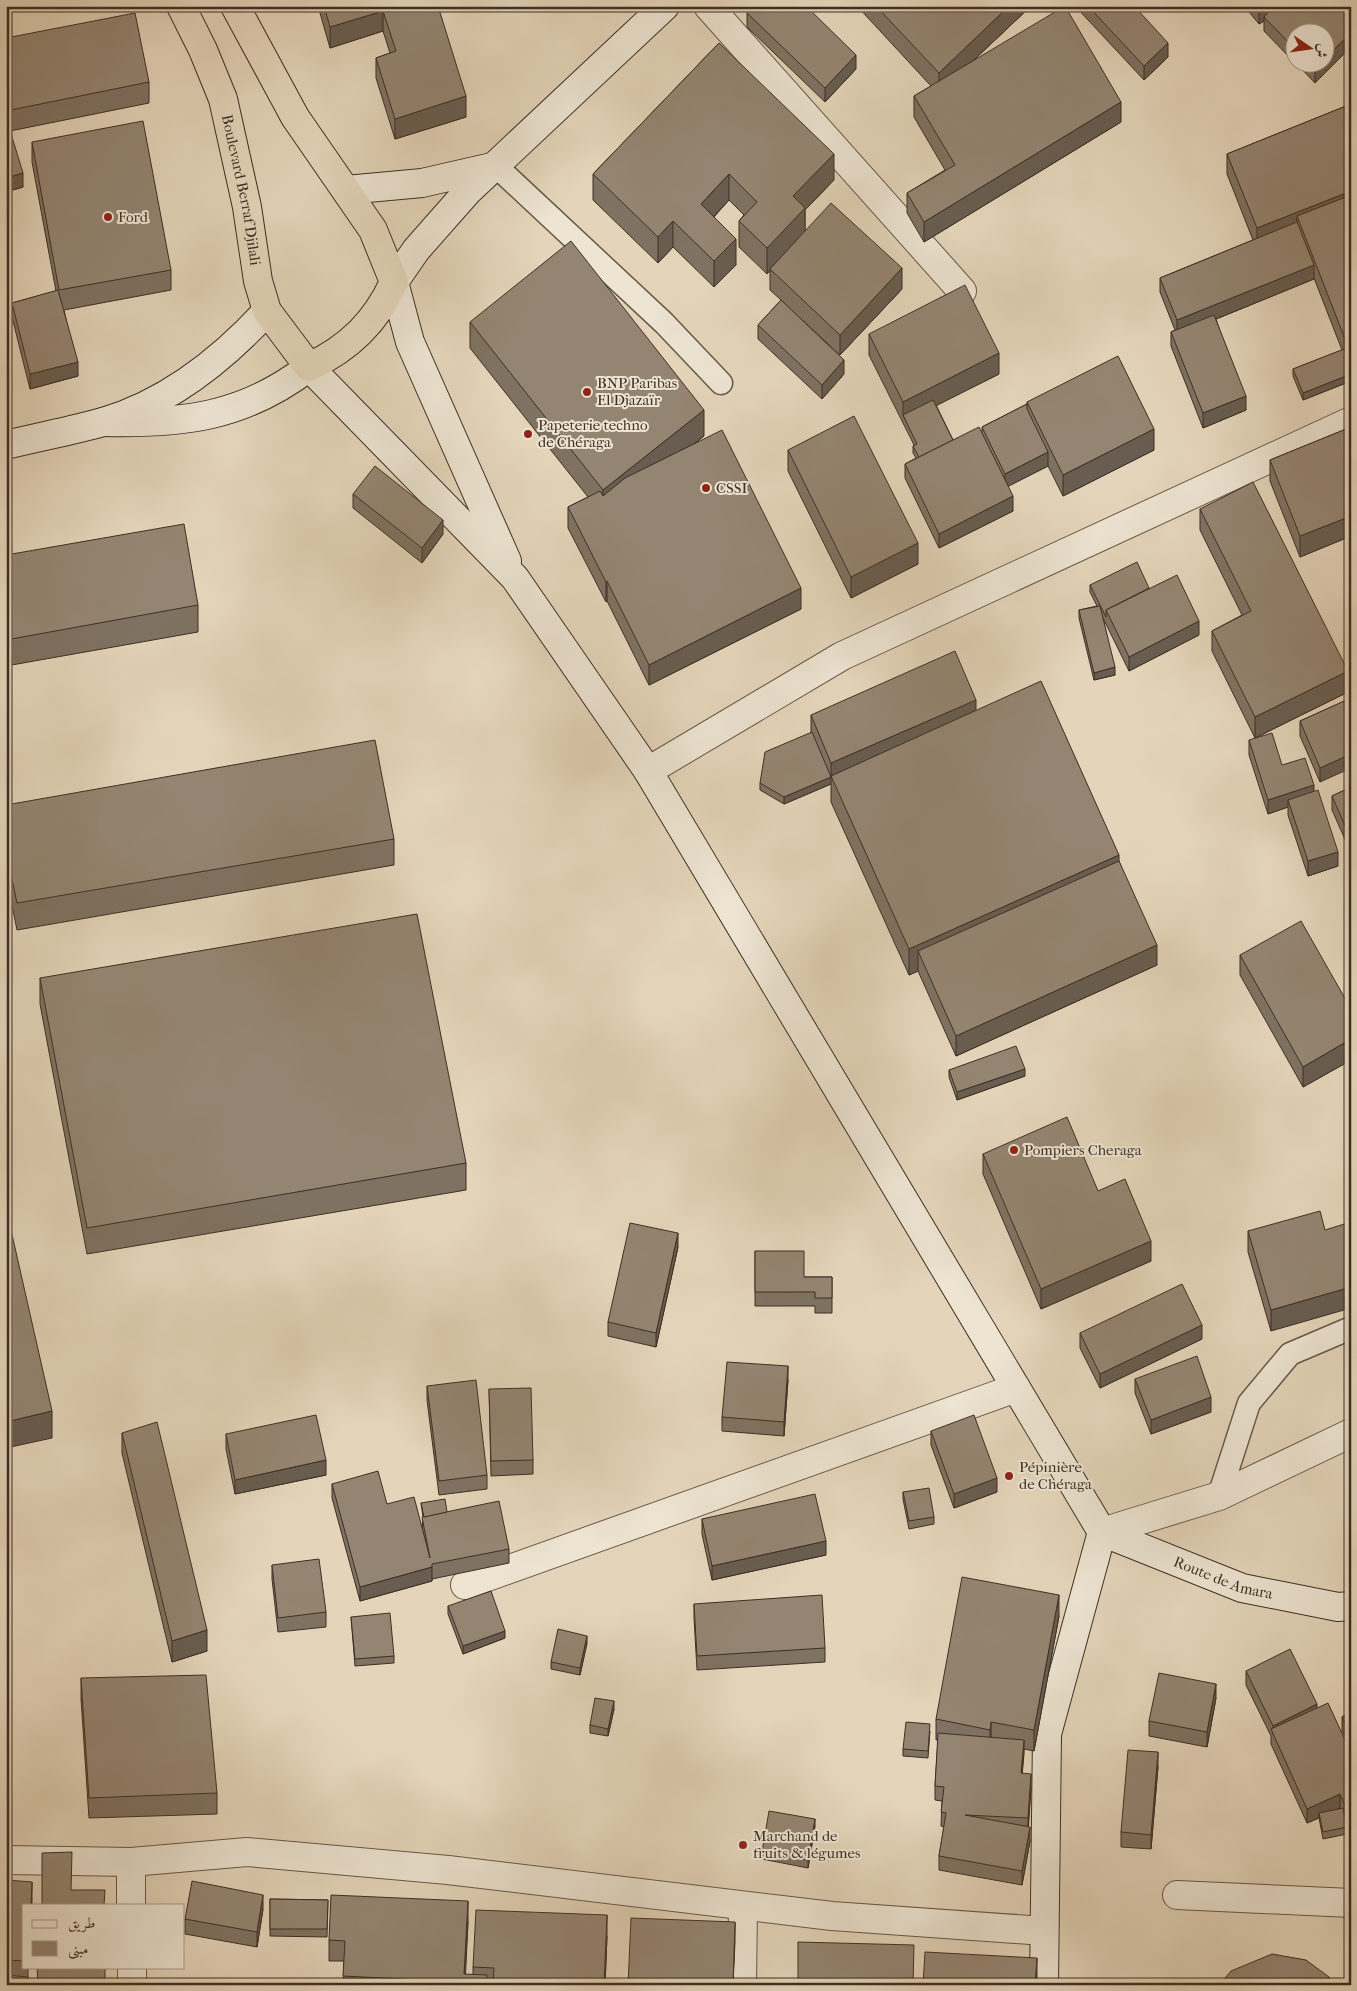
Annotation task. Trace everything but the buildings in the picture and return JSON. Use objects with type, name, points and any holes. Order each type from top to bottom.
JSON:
[{"type":"highway","name":"Boulevard Berraf Djilali","points":[[181,6],[203,50],[223,98],[241,174],[258,281],[267,311],[309,367]]},
{"type":"highway","points":[[235,6],[295,117],[373,230],[394,282],[384,304],[352,342],[332,356],[309,367]]},
{"type":"street","points":[[515,578],[410,342],[394,282],[440,220],[664,6]]},
{"type":"street","points":[[708,6],[962,291]]},
{"type":"street","points":[[346,190],[422,183],[496,166]]},
{"type":"street","points":[[6,444],[103,422],[157,400],[193,378],[220,358],[267,311]]},
{"type":"street","points":[[103,422],[159,422],[215,414],[266,396],[309,367],[515,578],[648,771],[1102,1532],[1047,1734],[1044,1985]]},
{"type":"street","points":[[648,771],[842,656],[1351,421]]},
{"type":"street","points":[[464,1586],[1016,1388]]},
{"type":"street","points":[[1102,1532],[1219,1496],[1351,1433]]},
{"type":"street","name":"Route de Amara","points":[[1102,1532],[1242,1588],[1338,1607],[1351,1606]]},
{"type":"street","points":[[6,1860],[131,1862],[247,1852],[448,1870],[832,1916],[1044,1931]]},
{"type":"street","points":[[131,1862],[131,1904]]},
{"type":"street","points":[[1177,1895],[1351,1903]]},
{"type":"street","points":[[742,1985],[744,1906]]},
{"type":"street","points":[[132,1968],[132,1985]]},
{"type":"lane","points":[[496,166],[664,323],[721,382]]},
{"type":"lane","points":[[1219,1496],[1249,1403],[1290,1354],[1351,1328]]},
{"type":"place","name":"Ford","points":[[108,217]]},
{"type":"place","name":"BNP Paribas El Djazaïr","points":[[587,392]]},
{"type":"place","name":"Papeterie techno de Chéraga","points":[[528,434]]},
{"type":"place","name":"CSSI","points":[[706,488]]},
{"type":"place","name":"Pompiers Cheraga","points":[[1014,1150]]},
{"type":"place","name":"Pépinière de Chéraga","points":[[1009,1476]]},
{"type":"place","name":"Marchand de fruits & légumes","points":[[743,1845]]}]
